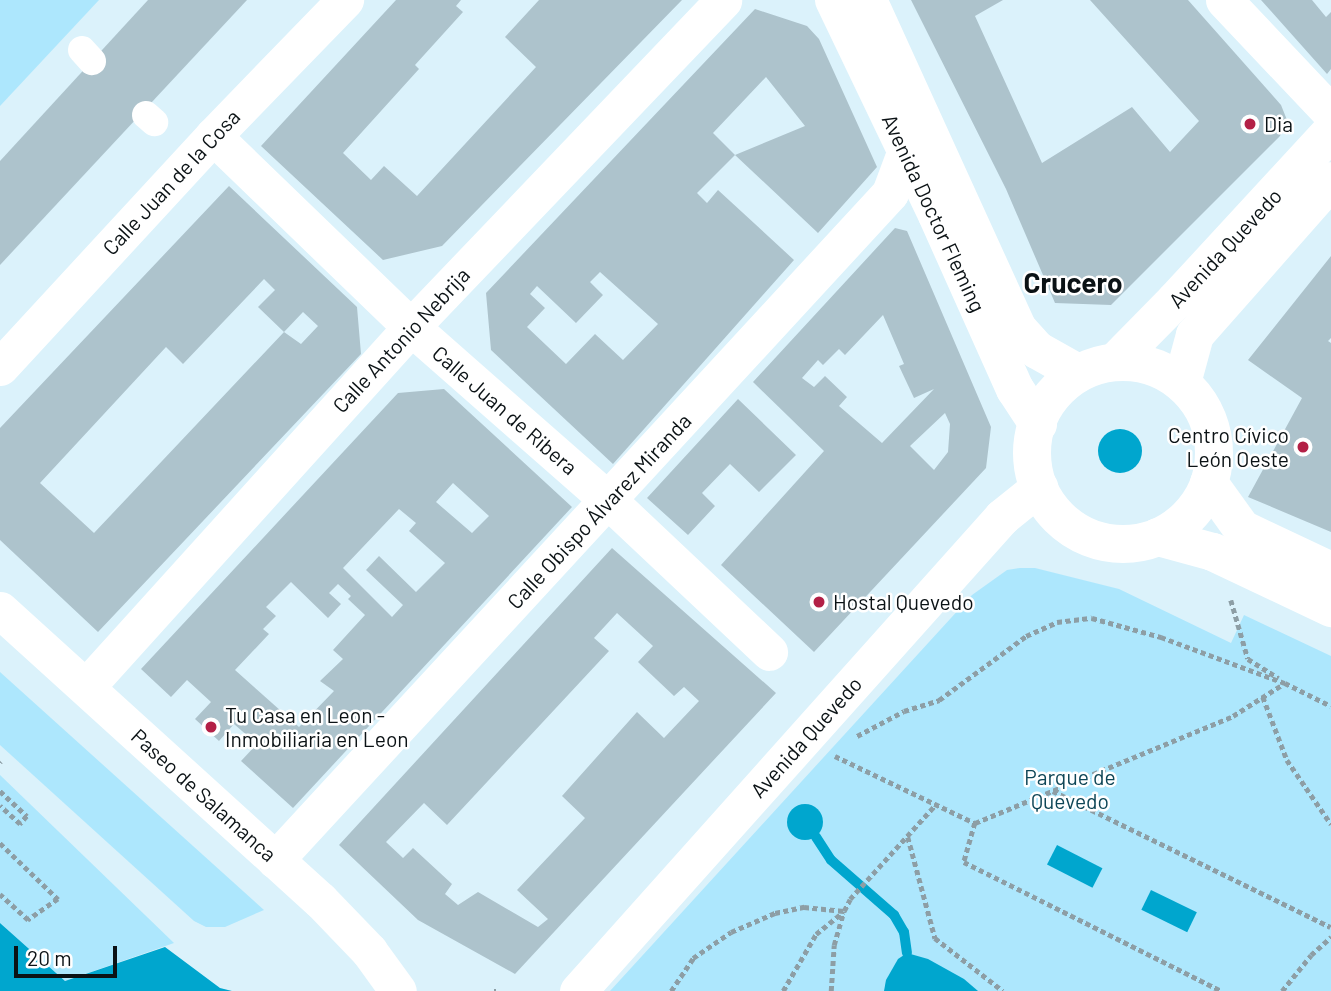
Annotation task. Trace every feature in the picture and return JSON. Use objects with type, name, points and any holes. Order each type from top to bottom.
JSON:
[{"type":"main road","name":"Avenida Doctor Fleming","points":[[834,0],[1015,389],[1038,424]]},
{"type":"main road","name":"Avenida Doctor Fleming","points":[[868,0],[1018,329],[1037,350],[1078,373]]},
{"type":"main road","name":"Avenida Quevedo","points":[[1116,361],[1167,310],[1331,132]]},
{"type":"main road","name":"Avenida Quevedo","points":[[1182,383],[1195,335],[1331,181]]},
{"type":"main road","points":[[1116,361],[1153,365],[1182,383],[1191,391],[1208,425],[1212,443],[1209,483],[1184,520],[1158,537],[1124,544],[1093,541],[1057,517],[1039,488],[1032,455],[1038,424],[1052,396],[1078,373],[1092,366],[1116,361]]},
{"type":"main road","points":[[1209,483],[1242,529],[1331,571]]},
{"type":"main road","points":[[1158,537],[1213,552],[1331,608]]},
{"type":"street","name":"Calle Juan de la Cosa","points":[[0,367],[213,136],[345,0]]},
{"type":"street","name":"Calle Antonio Nebrija","points":[[86,687],[411,327],[723,0]]},
{"type":"street","points":[[1224,0],[1331,113]]},
{"type":"street","name":"Calle Juan de Ribera","points":[[213,136],[411,327],[609,501],[769,652]]},
{"type":"street","name":"Calle Obispo Álvarez Miranda","points":[[275,860],[609,501],[890,193],[906,150]]},
{"type":"street","name":"Avenida Quevedo","points":[[578,991],[1003,517],[1039,488]]},
{"type":"street","name":"Paseo de Salamanca","points":[[0,610],[320,900],[369,951],[398,991]]},
{"type":"path","points":[[1228,590],[1248,659],[1285,683],[1331,706]]},
{"type":"path","points":[[848,742],[904,711],[939,700],[1026,636],[1057,622],[1092,618],[1161,638],[1285,683]]},
{"type":"path","points":[[839,747],[830,753],[975,823],[1233,716],[1285,683]]},
{"type":"path","points":[[1263,696],[1287,760],[1331,824]]},
{"type":"path","points":[[1052,790],[1331,927]]},
{"type":"path","points":[[0,791],[27,816],[20,824],[0,806]]},
{"type":"path","points":[[831,991],[834,945],[850,900],[936,804]]},
{"type":"path","points":[[975,823],[964,862],[1222,991]]},
{"type":"path","points":[[908,837],[935,939],[1003,991]]},
{"type":"path","points":[[0,843],[58,899],[28,920],[0,895]]},
{"type":"path","points":[[671,991],[693,958],[731,932],[775,913],[804,907],[844,911]]},
{"type":"path","points":[[783,991],[816,934],[844,911]]},
{"type":"path","points":[[1282,991],[1311,955],[1331,937]]},
{"type":"green space","points":[[0,0],[99,0],[0,106]]},
{"type":"green space","name":"Parque de Quevedo","points":[[1035,568],[1119,589],[1231,643],[1244,615],[1331,656],[1331,991],[610,991],[972,595],[1007,570]]},
{"type":"green space","points":[[0,672],[264,910],[225,927],[206,927],[194,921],[0,745]]},
{"type":"green space","points":[[0,775],[174,943],[65,981],[0,923]]},
{"type":"water","points":[[1120,429],[1136,435],[1142,451],[1136,467],[1120,473],[1104,467],[1098,451],[1104,435]]},
{"type":"water","points":[[805,804],[818,809],[823,822],[818,835],[805,840],[792,835],[787,822],[792,809]]},
{"type":"water","points":[[1057,845],[1102,868],[1092,888],[1047,865]]},
{"type":"water","points":[[1151,890],[1197,912],[1187,932],[1141,910]]},
{"type":"water","points":[[0,923],[65,981],[165,947],[220,988],[232,991],[0,991]]},
{"type":"water","points":[[907,953],[928,959],[964,979],[978,991],[884,991],[886,980],[898,959]]},
{"type":"building","points":[[148,0],[247,0],[0,265],[0,161]]},
{"type":"building","points":[[396,0],[461,0],[456,6],[463,12],[415,65],[419,69],[343,153],[371,180],[384,166],[417,196],[536,67],[505,37],[539,0],[682,0],[442,246],[383,260],[261,146]]},
{"type":"building","points":[[911,0],[1003,0],[975,16],[1042,163],[1132,107],[1170,152],[1199,121],[1090,0],[1188,0],[1281,105],[1287,120],[1280,136],[1111,305],[1055,303],[1006,189]]},
{"type":"building","points":[[1261,0],[1312,0],[1326,17],[1331,12],[1331,69],[1327,74]]},
{"type":"building","points":[[755,9],[807,26],[819,39],[877,167],[818,233],[735,155],[697,193],[707,203],[718,190],[794,260],[613,464],[491,350],[486,293]],"holes":[[[766,77],[805,126],[735,155],[713,133]],[[600,272],[658,324],[623,360],[595,334],[566,364],[527,327],[545,308],[530,294],[537,286],[576,323],[603,295],[590,282]]]},
{"type":"building","points":[[229,186],[357,307],[361,354],[98,632],[0,540],[0,428]],"holes":[[[264,279],[275,290],[258,307],[284,332],[94,533],[40,483],[166,347],[183,364]],[[303,312],[318,326],[301,344],[284,332]]]},
{"type":"building","points":[[895,228],[907,231],[991,427],[986,468],[814,652],[721,565],[824,451],[753,382]],"holes":[[[883,315],[904,364],[899,366],[914,398],[934,389],[882,443],[839,406],[847,397],[825,376],[814,387],[802,378],[818,360],[823,365],[839,349],[845,355]],[[945,413],[950,424],[948,452],[934,470],[910,446]]]},
{"type":"building","name":"Centro Cívico León Oeste","points":[[1331,256],[1331,338],[1328,341],[1331,343],[1331,532],[1248,497],[1302,398],[1248,360]]},
{"type":"building","points":[[444,389],[572,507],[293,808],[241,761],[257,744],[234,724],[219,741],[195,719],[211,702],[187,680],[171,697],[141,669],[398,393]],"holes":[[[453,483],[489,516],[472,533],[436,502]],[[399,509],[416,523],[409,531],[445,563],[416,592],[379,556],[366,570],[403,605],[392,617],[343,568]],[[291,582],[328,618],[341,604],[329,593],[338,584],[351,596],[348,599],[365,615],[333,650],[343,659],[320,681],[334,691],[299,727],[235,670],[269,634],[263,629],[276,616],[266,607]]]},
{"type":"building","points":[[738,399],[796,455],[759,492],[730,464],[702,493],[715,506],[688,535],[647,498]]},
{"type":"building","points":[[612,548],[776,693],[515,974],[418,920],[339,845]],"holes":[[[617,613],[653,646],[638,662],[674,696],[684,687],[699,701],[664,738],[637,712],[562,796],[585,818],[517,890],[548,919],[538,927],[478,892],[458,905],[445,894],[452,884],[413,848],[403,858],[386,842],[424,803],[447,825],[609,651],[594,638]]]},
{"type":"waterway","points":[[816,837],[831,860],[894,915],[904,932],[907,953]]},
{"type":"place","name":"Dia","points":[[1250,124]]},
{"type":"place","name":"Centro Cívico León Oeste","points":[[1303,447]]},
{"type":"place","name":"Hostal Quevedo","points":[[819,602]]},
{"type":"place","name":"Tu Casa en Leon - Inmobiliaria en Leon","points":[[211,727]]},
{"type":"district","name":"Crucero","points":[[1073,282]]}]
